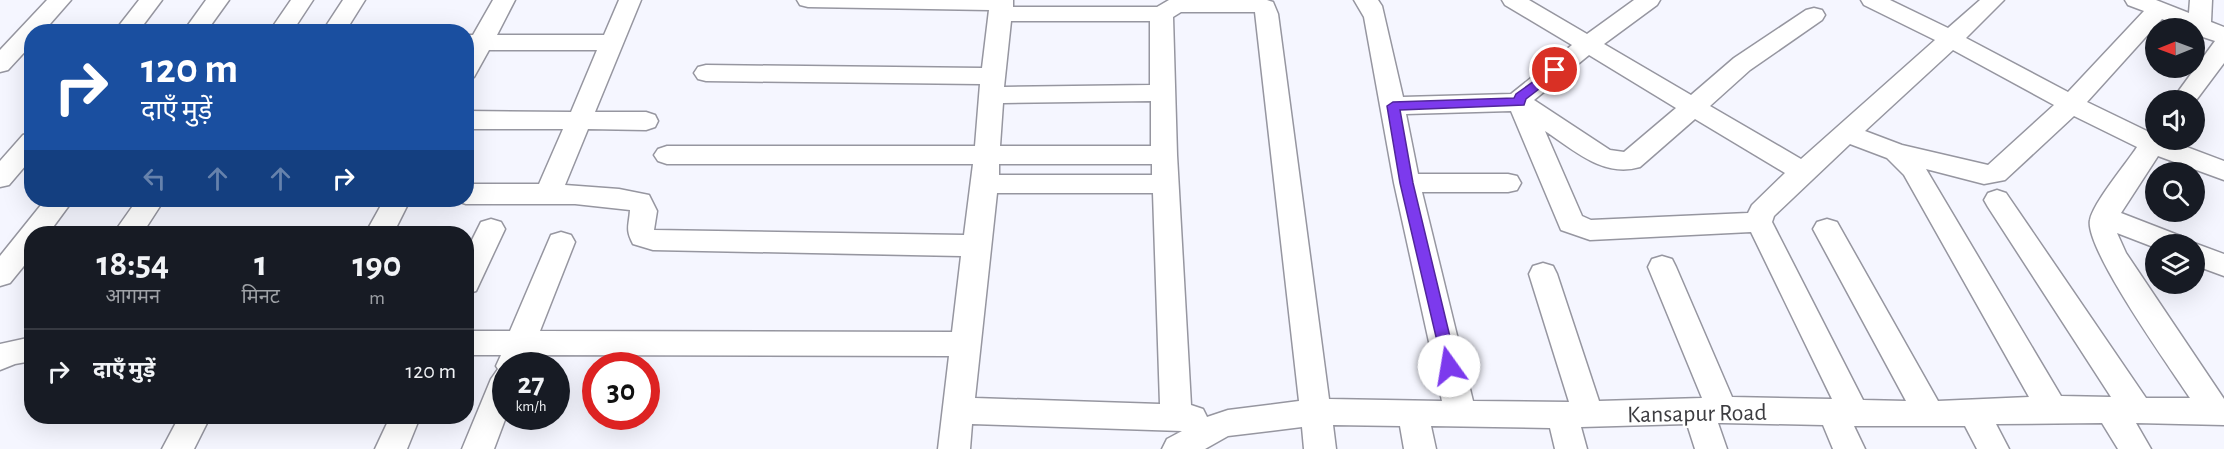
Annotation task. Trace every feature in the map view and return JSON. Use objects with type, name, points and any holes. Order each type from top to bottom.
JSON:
[{"type":"street","points":[[38,24],[60,0]]},
{"type":"street","points":[[131,24],[151,0]]},
{"type":"street","points":[[200,24],[218,0]]},
{"type":"street","points":[[286,24],[302,0]]},
{"type":"street","points":[[338,24],[354,0]]},
{"type":"street","points":[[474,43],[504,0]]},
{"type":"street","points":[[548,195],[630,0]]},
{"type":"street","points":[[808,0],[1002,5],[1161,14],[1177,5],[1196,2],[1259,5],[1266,11],[1320,449]]},
{"type":"street","points":[[1365,0],[1373,10],[1407,183],[1460,412]]},
{"type":"street","points":[[1513,0],[1803,171]]},
{"type":"street","points":[[1649,0],[1587,45],[1521,97],[1519,102],[1571,223],[1590,230],[1759,222]]},
{"type":"street","points":[[1872,0],[1951,39],[2071,104],[2145,137]]},
{"type":"street","points":[[1850,449],[1844,413],[1759,222],[1761,212],[1803,171],[1993,0]]},
{"type":"street","points":[[2200,18],[2201,0]]},
{"type":"street","points":[[954,449],[985,184],[992,86],[1002,5]]},
{"type":"street","points":[[1845,134],[1896,152],[1991,175],[2000,171],[2071,104],[2147,5],[2176,18]]},
{"type":"street","points":[[1161,14],[1164,155],[1176,416]]},
{"type":"street","points":[[1393,106],[1519,102],[1601,156],[1624,163],[1631,161],[1742,64],[1814,15]]},
{"type":"street","points":[[2205,30],[2224,36]]},
{"type":"street","points":[[0,64],[24,38]]},
{"type":"street","points":[[474,43],[612,42]]},
{"type":"street","points":[[2191,90],[2224,46]]},
{"type":"street","points":[[706,73],[1164,93]]},
{"type":"street","points":[[474,120],[646,121]]},
{"type":"street","points":[[0,178],[24,150]]},
{"type":"street","points":[[2148,150],[2104,217],[2102,223],[2107,243],[2220,412]]},
{"type":"street","points":[[2175,150],[2224,171]]},
{"type":"street","points":[[1896,152],[1905,159],[1926,188],[2052,410]]},
{"type":"street","points":[[667,155],[1164,155]]},
{"type":"street","points":[[1407,183],[1508,183]]},
{"type":"street","points":[[985,184],[1166,184]]},
{"type":"street","points":[[474,194],[548,195],[625,199],[640,202],[644,211],[640,232],[643,237],[653,240],[976,246]]},
{"type":"street","points":[[1997,200],[2123,410],[2135,449]]},
{"type":"street","points":[[39,226],[54,207]]},
{"type":"street","points":[[133,226],[146,207]]},
{"type":"street","points":[[383,226],[393,207]]},
{"type":"street","points":[[2104,217],[2147,234]]},
{"type":"street","points":[[474,266],[491,229]]},
{"type":"street","points":[[1827,229],[1929,414]]},
{"type":"street","points":[[516,352],[561,242]]},
{"type":"street","points":[[0,275],[24,245]]},
{"type":"street","points":[[2205,257],[2224,265]]},
{"type":"street","points":[[1662,267],[1710,411],[1712,449]]},
{"type":"street","points":[[1543,274],[1575,415],[1571,449]]},
{"type":"street","points":[[570,354],[965,344]]},
{"type":"street","points":[[474,345],[503,352]]},
{"type":"street","points":[[0,358],[8,353],[24,350]]},
{"type":"street","name":"Kansapur Road","points":[[1178,449],[1215,427],[1244,420],[1316,412],[1575,415],[1710,411],[1929,414],[2052,410],[2220,412]]},
{"type":"street","points":[[960,411],[1176,416],[1196,419],[1215,427]]},
{"type":"street","points":[[1413,412],[1420,449]]},
{"type":"street","points":[[1974,413],[1993,449]]},
{"type":"street","points":[[478,449],[492,414]]},
{"type":"street","points":[[178,449],[191,424]]},
{"type":"street","points":[[391,449],[402,424]]},
{"type":"route","points":[[1449,366],[1407,183],[1393,106],[1519,102],[1521,97],[1555,70]]}]
